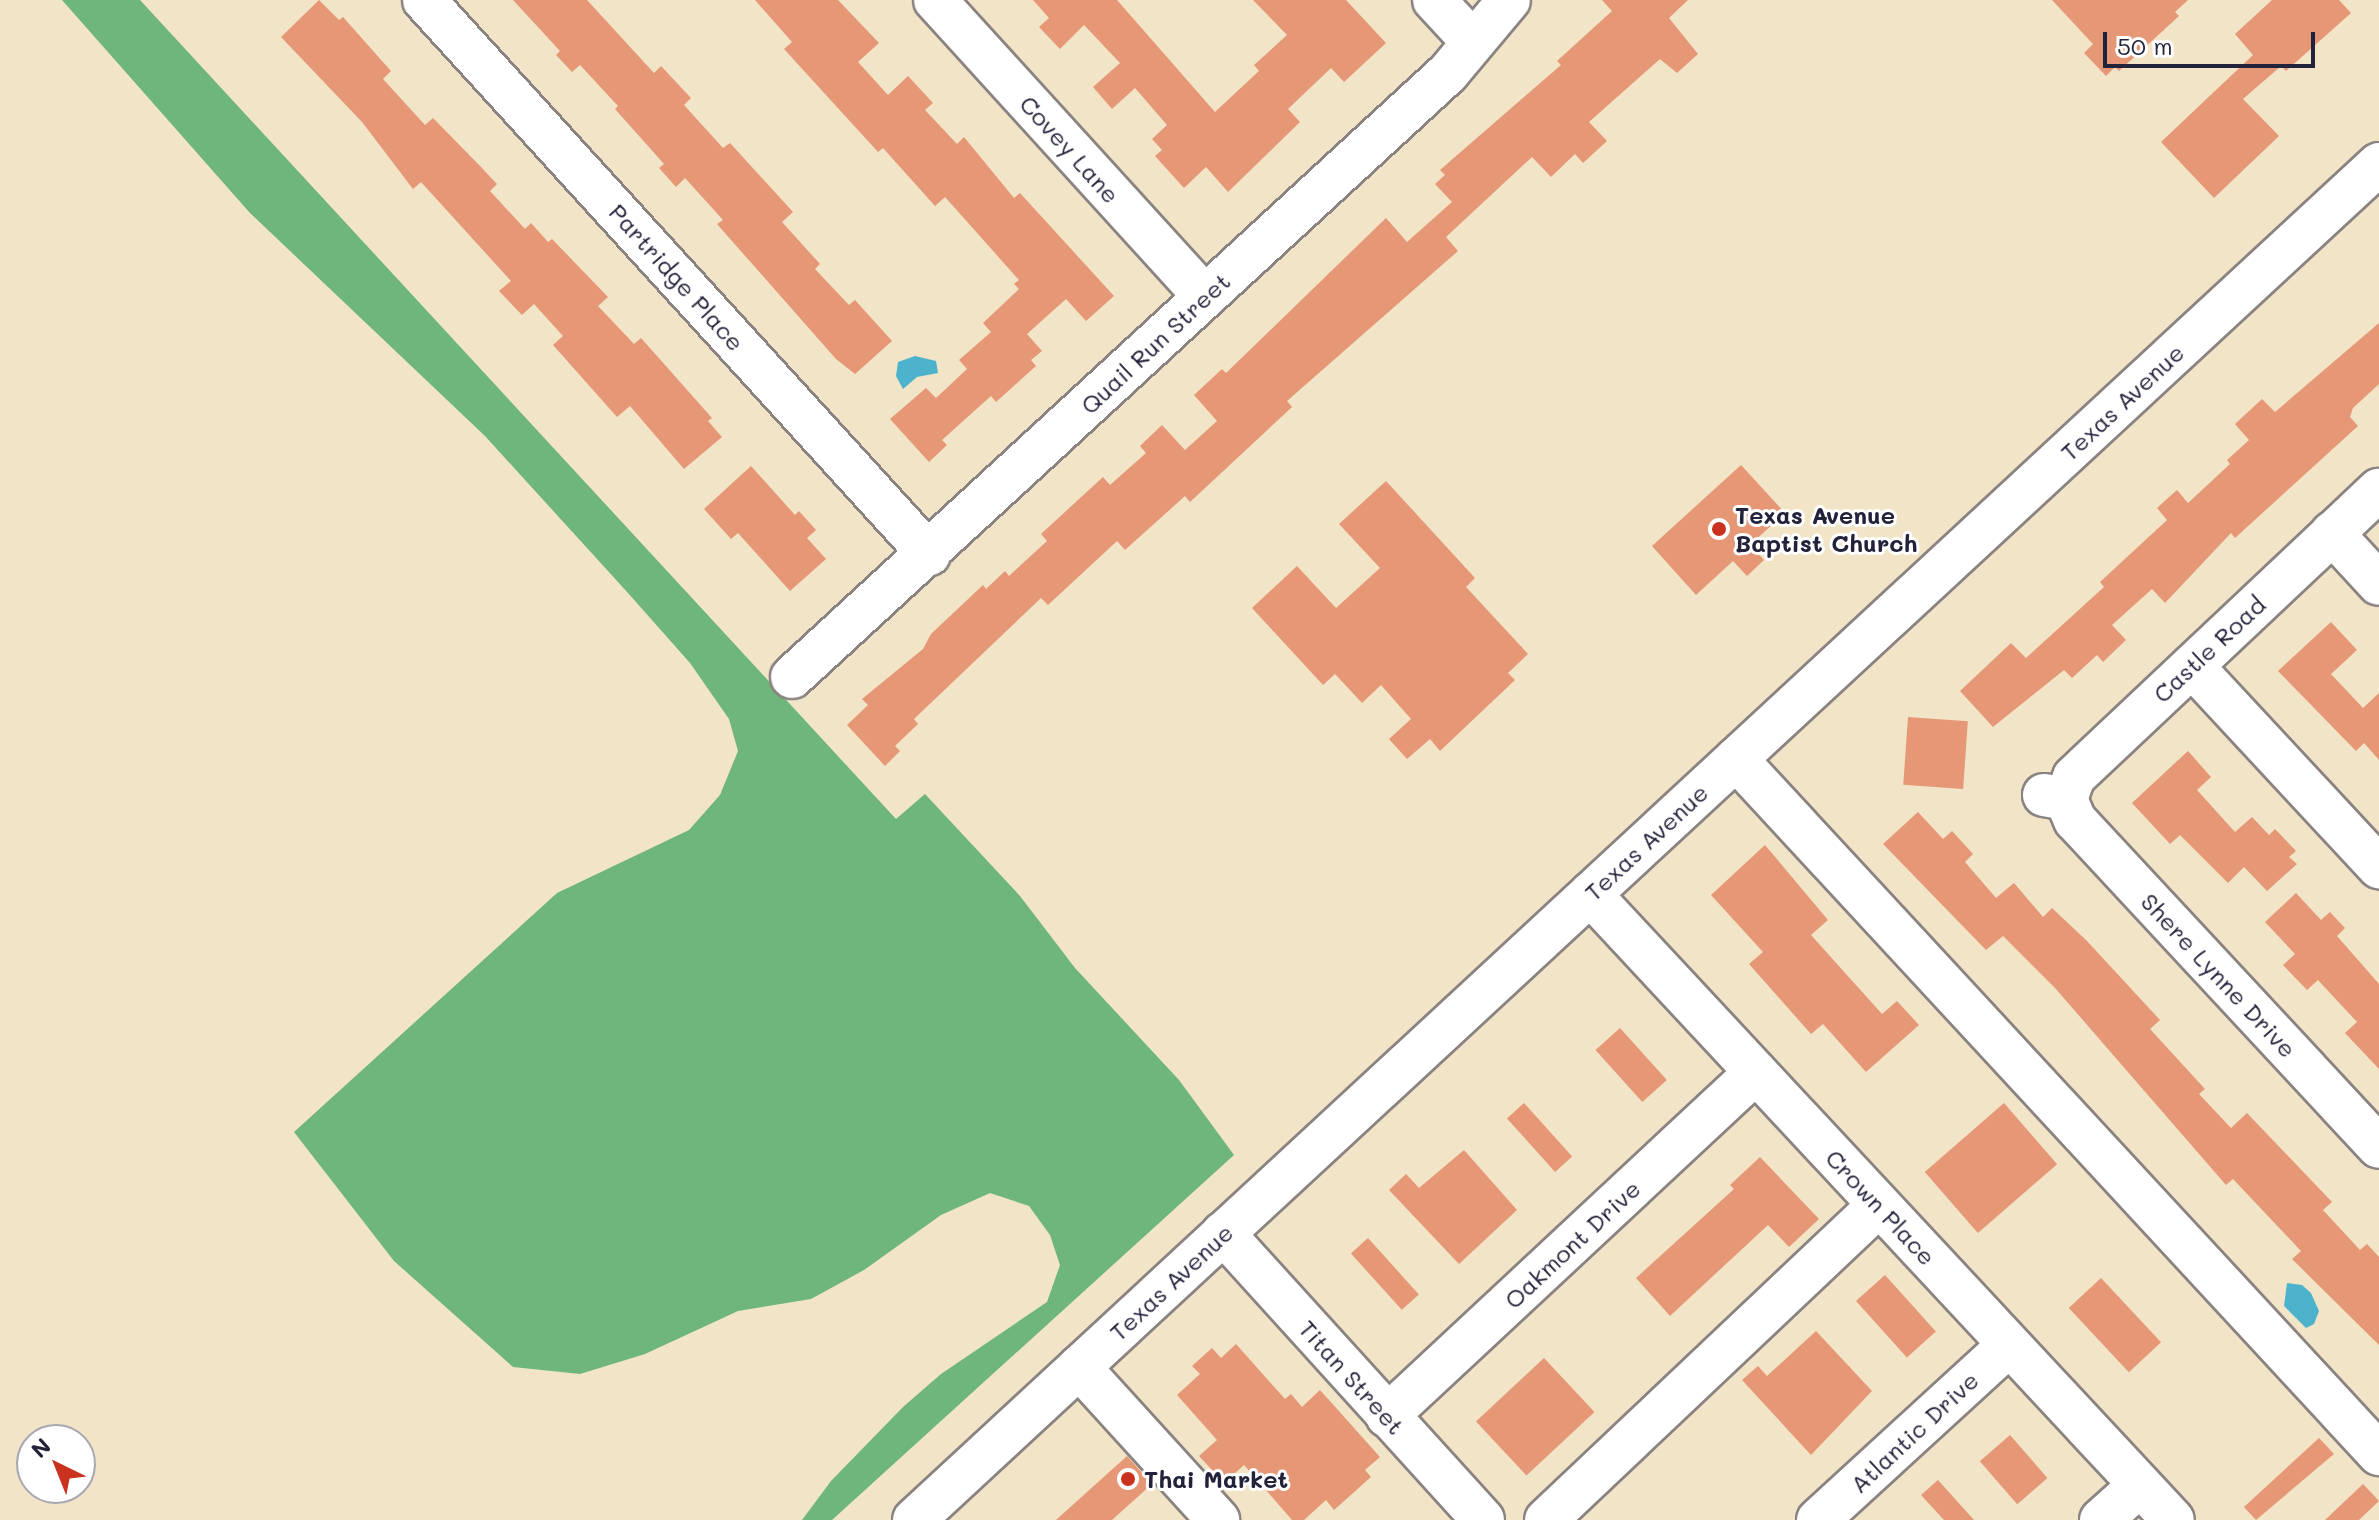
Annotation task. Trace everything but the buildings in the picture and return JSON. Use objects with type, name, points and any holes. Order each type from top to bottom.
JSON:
[{"type":"street","name":"Partridge Place","points":[[424,0],[929,554]]},
{"type":"street","name":"Covey Lane","points":[[935,0],[1205,297]]},
{"type":"street","points":[[1434,0],[1472,41]]},
{"type":"street","name":"Quail Run Street","points":[[792,677],[1448,73],[1509,0]]},
{"type":"street","name":"Texas Avenue","points":[[914,1520],[2379,164]]},
{"type":"street","name":"Castle Road","points":[[2055,797],[2379,490]]},
{"type":"street","points":[[2332,533],[2379,584]]},
{"type":"street","points":[[2192,666],[2379,867]]},
{"type":"street","points":[[1736,759],[2379,1454]]},
{"type":"street","name":"Shere Lynne Drive","points":[[2055,797],[2379,1147]]},
{"type":"street","name":"Crown Place","points":[[1590,894],[2173,1520]]},
{"type":"street","name":"Oakmont Drive","points":[[1387,1416],[1756,1072]]},
{"type":"street","points":[[1546,1520],[1879,1205]]},
{"type":"street","name":"Titan Street","points":[[1223,1233],[1483,1520]]},
{"type":"street","name":"Atlantic Drive","points":[[1818,1520],[2009,1345]]},
{"type":"street","points":[[1079,1367],[1218,1520]]},
{"type":"street","points":[[2101,1520],[2140,1485]]},
{"type":"green space","points":[[62,0],[140,0],[896,819],[925,794],[1020,896],[1075,968],[1179,1080],[1234,1155],[832,1520],[802,1520],[831,1481],[903,1407],[941,1374],[1047,1302],[1060,1265],[1050,1235],[1029,1206],[990,1193],[941,1215],[864,1270],[811,1299],[738,1311],[645,1354],[580,1374],[513,1367],[394,1261],[294,1132],[557,893],[689,830],[720,795],[738,751],[729,719],[690,663],[628,593],[485,436],[250,213]]},
{"type":"water","points":[[915,356],[936,361],[938,373],[917,377],[903,389],[896,376],[898,362]]},
{"type":"water","points":[[2287,1283],[2302,1285],[2311,1293],[2319,1311],[2314,1324],[2306,1328],[2284,1306]]},
{"type":"place","name":"Texas Avenue Baptist Church","points":[[1719,529]]},
{"type":"place","name":"Thai Market","points":[[1128,1479]]}]
